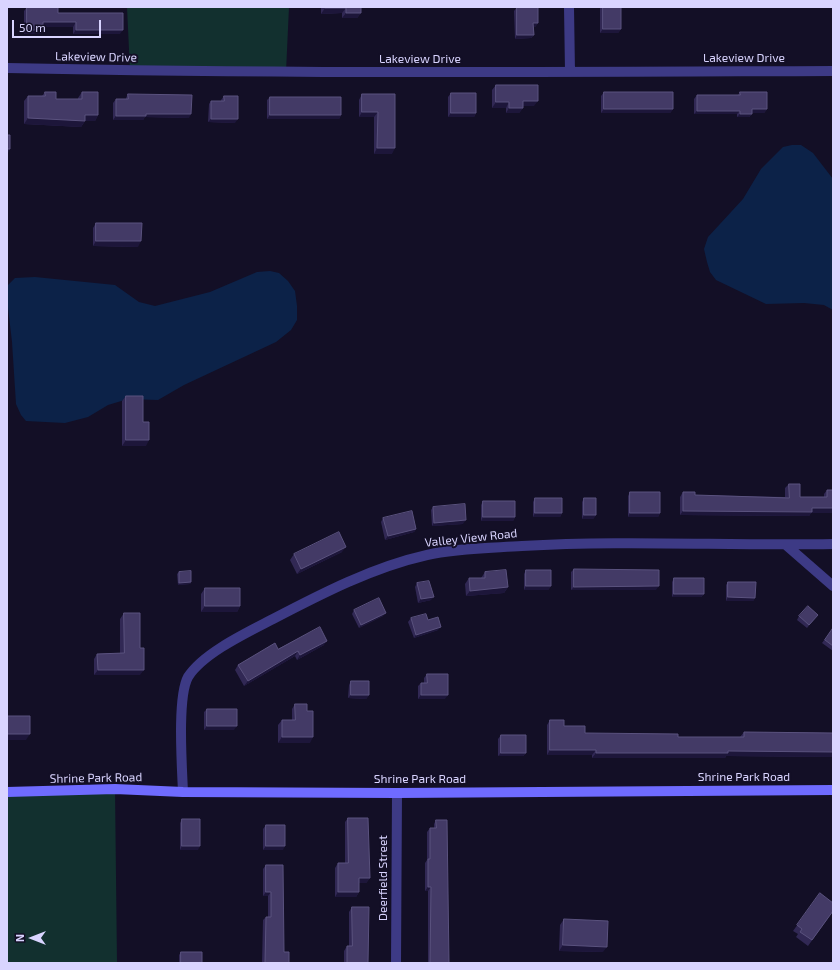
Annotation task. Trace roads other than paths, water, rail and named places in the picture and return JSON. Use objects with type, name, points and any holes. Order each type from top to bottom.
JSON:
[{"type":"street","points":[[569,7],[570,72]]},
{"type":"street","name":"Lakeview Drive","points":[[7,68],[130,71],[833,71]]},
{"type":"street","name":"Valley View Road","points":[[183,792],[181,706],[187,678],[202,660],[251,631],[304,603],[383,568],[428,555],[488,548],[568,543],[833,544]]},
{"type":"street","points":[[786,545],[833,586]]},
{"type":"street","name":"Shrine Park Road","points":[[7,792],[115,790],[183,792],[833,790]]},
{"type":"street","name":"Deerfield Street","points":[[396,963],[397,792]]},
{"type":"water","points":[[801,145],[813,153],[833,179],[833,310],[824,305],[804,303],[766,304],[716,280],[710,272],[707,262],[704,249],[708,237],[743,199],[761,169],[783,147]]},
{"type":"water","points":[[270,271],[279,273],[288,281],[295,291],[297,306],[297,320],[291,330],[276,342],[184,385],[158,400],[128,399],[108,405],[88,417],[65,423],[26,421],[21,415],[16,404],[12,342],[7,299],[8,285],[15,278],[35,277],[115,285],[139,302],[155,306],[210,292],[257,272]]}]
